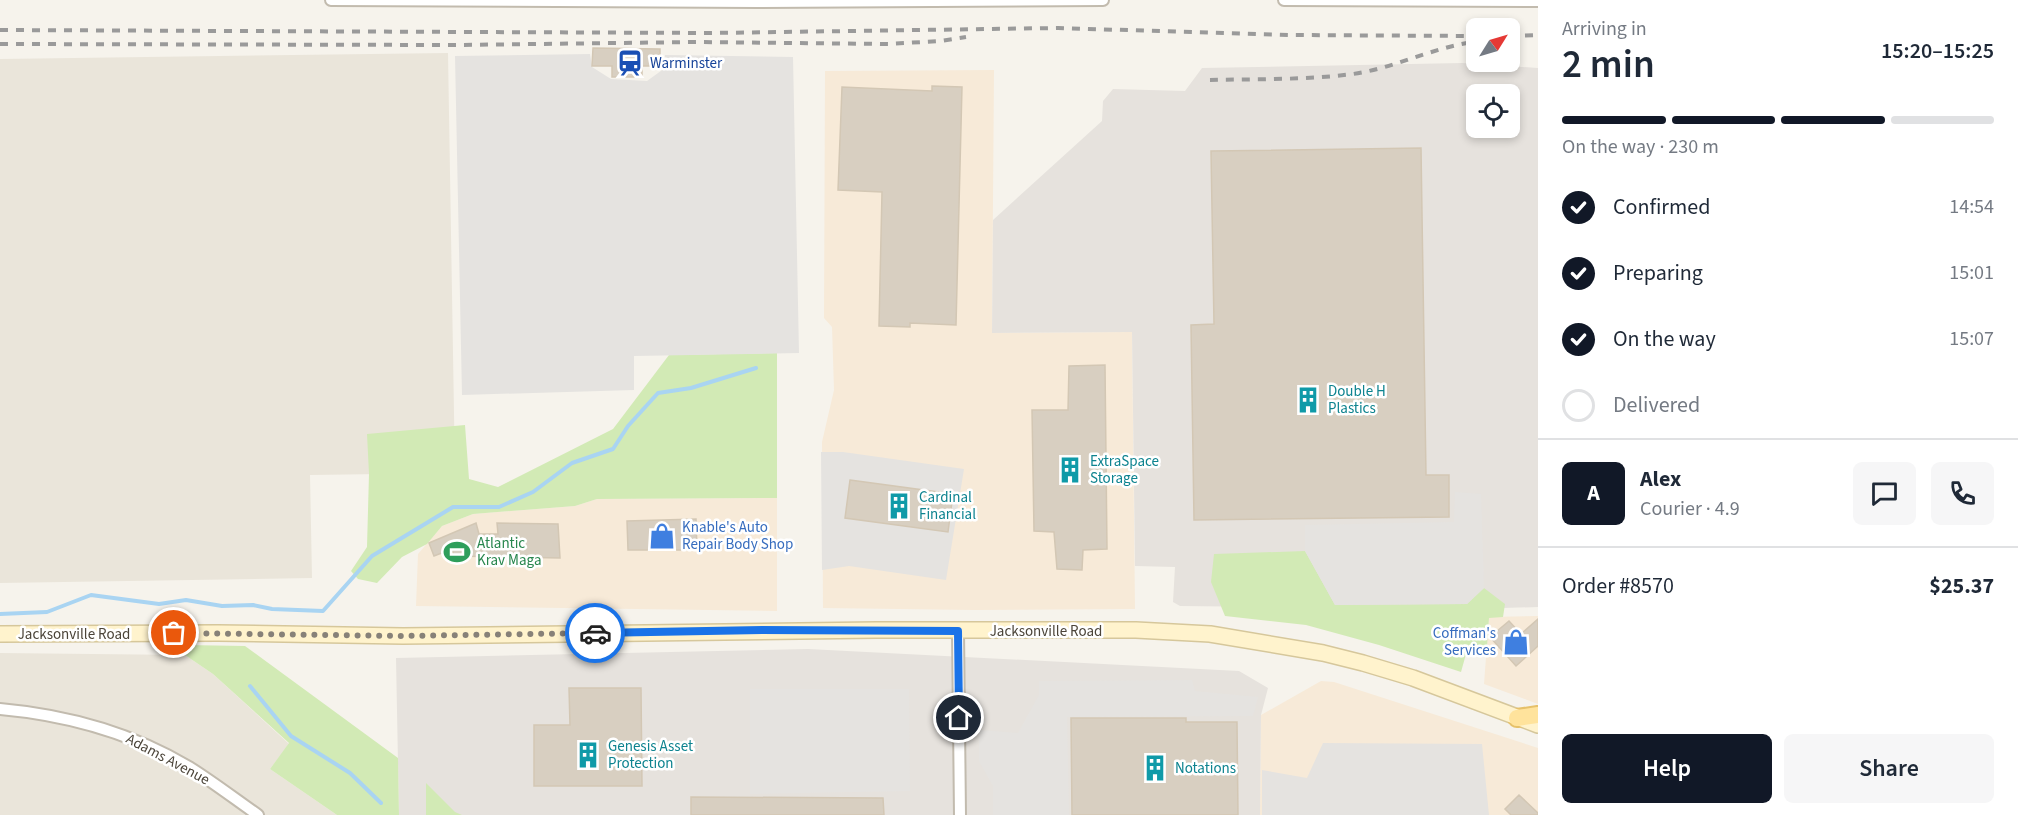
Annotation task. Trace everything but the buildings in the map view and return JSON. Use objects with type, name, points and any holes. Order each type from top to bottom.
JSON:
[{"type":"main road","name":"Jacksonville Road","points":[[0,634],[218,633],[403,636],[762,630],[1137,630],[1210,634],[1323,653],[1364,663],[1413,678],[1538,725]]},
{"type":"main road","points":[[1517,718],[1538,714]]},
{"type":"street","points":[[331,0],[1103,0]]},
{"type":"street","points":[[1284,0],[1538,1]]},
{"type":"street","points":[[958,631],[960,815]]},
{"type":"street","name":"Adams Avenue","points":[[0,709],[37,712],[128,737],[189,767],[258,815]]},
{"type":"shaded area","points":[[448,53],[455,473],[310,475],[312,578],[0,583],[0,59]]},
{"type":"shaded area","points":[[590,54],[592,67],[611,79],[647,81],[665,68],[665,55],[793,57],[799,353],[634,356],[634,390],[462,395],[455,56]]},
{"type":"shaded area","points":[[1462,63],[1466,63],[1466,72],[1520,72],[1520,67],[1538,68],[1538,607],[1472,609],[1180,606],[1173,602],[1175,567],[1135,566],[1132,332],[992,333],[993,220],[1102,121],[1103,101],[1113,89],[1185,91],[1202,68]]},
{"type":"shaded area","points":[[994,70],[992,333],[1132,332],[1135,609],[823,608],[822,442],[834,390],[832,327],[824,318],[825,71]]},
{"type":"shaded area","points":[[821,452],[843,452],[964,469],[946,580],[849,566],[822,570]]},
{"type":"shaded area","points":[[1455,492],[1481,494],[1484,588],[1467,604],[1335,605],[1305,551],[1305,525],[1454,522]]},
{"type":"shaded area","points":[[777,498],[777,611],[416,606],[418,554],[442,526],[473,514],[575,506],[597,499]]},
{"type":"shaded area","points":[[1538,616],[1538,704],[1484,684],[1489,617]]},
{"type":"shaded area","points":[[808,649],[1239,671],[1268,688],[1261,715],[1260,815],[399,815],[396,658]]},
{"type":"shaded area","points":[[0,653],[185,655],[213,674],[289,744],[270,769],[337,815],[0,815]]},
{"type":"shaded area","points":[[1192,680],[1195,691],[1258,697],[1253,716],[1067,717],[1069,815],[993,815],[993,786],[979,761],[979,730],[1018,733],[1039,695],[1039,681]]},
{"type":"shaded area","points":[[1321,681],[1334,682],[1538,748],[1538,815],[1260,815],[1261,715]]},
{"type":"shaded area","points":[[750,689],[909,689],[910,791],[750,794]]},
{"type":"shaded area","points":[[1323,743],[1482,744],[1489,815],[1262,815],[1262,770],[1307,778]]},
{"type":"green space","points":[[777,353],[777,498],[597,499],[575,506],[473,514],[442,526],[427,544],[402,557],[377,583],[358,579],[351,571],[367,547],[369,474],[367,434],[465,425],[469,479],[498,487],[613,429],[669,355]]},
{"type":"green space","points":[[1305,551],[1335,605],[1467,604],[1484,588],[1505,604],[1503,617],[1489,618],[1487,647],[1468,647],[1461,672],[1379,645],[1306,625],[1225,616],[1211,582],[1214,554]]},
{"type":"green space","points":[[186,645],[245,646],[398,758],[399,815],[337,815],[270,769],[289,743],[213,674],[185,655]]},
{"type":"green space","points":[[426,783],[455,812],[462,815],[426,815]]},
{"type":"waterway","points":[[0,614],[47,612],[91,595],[159,604],[186,600],[222,606],[253,605],[272,609],[323,611],[372,556],[453,507],[499,507],[533,492],[572,463],[613,449],[628,426],[658,393],[691,388],[756,368]]},
{"type":"waterway","points":[[250,686],[291,736],[350,773],[381,803]]},
{"type":"railway","points":[[0,30],[710,33],[1058,28],[1290,35],[1466,36]]},
{"type":"railway","points":[[1520,36],[1538,35]]},
{"type":"railway","points":[[0,44],[454,45],[697,42],[888,44],[966,37]]},
{"type":"railway","points":[[1210,80],[1353,74],[1466,43]]},
{"type":"way so far","points":[[174,633],[403,636],[595,633]]},
{"type":"place","name":"Warminster","points":[[630,63]]},
{"type":"place","name":"Double H Plastics","points":[[1308,400]]},
{"type":"place","name":"ExtraSpace Storage","points":[[1070,470]]},
{"type":"place","name":"Cardinal Financial","points":[[899,506]]},
{"type":"place","name":"Knable's Auto Repair Body Shop","points":[[662,536]]},
{"type":"place","name":"Atlantic Krav Maga","points":[[457,552]]},
{"type":"place","name":"Coffman's Services","points":[[1516,642]]},
{"type":"place","name":"Genesis Asset Protection","points":[[588,755]]},
{"type":"place","name":"Notations","points":[[1155,768]]},
{"type":"route","points":[[595,633],[762,630],[794,632],[958,631],[959,718]]}]
